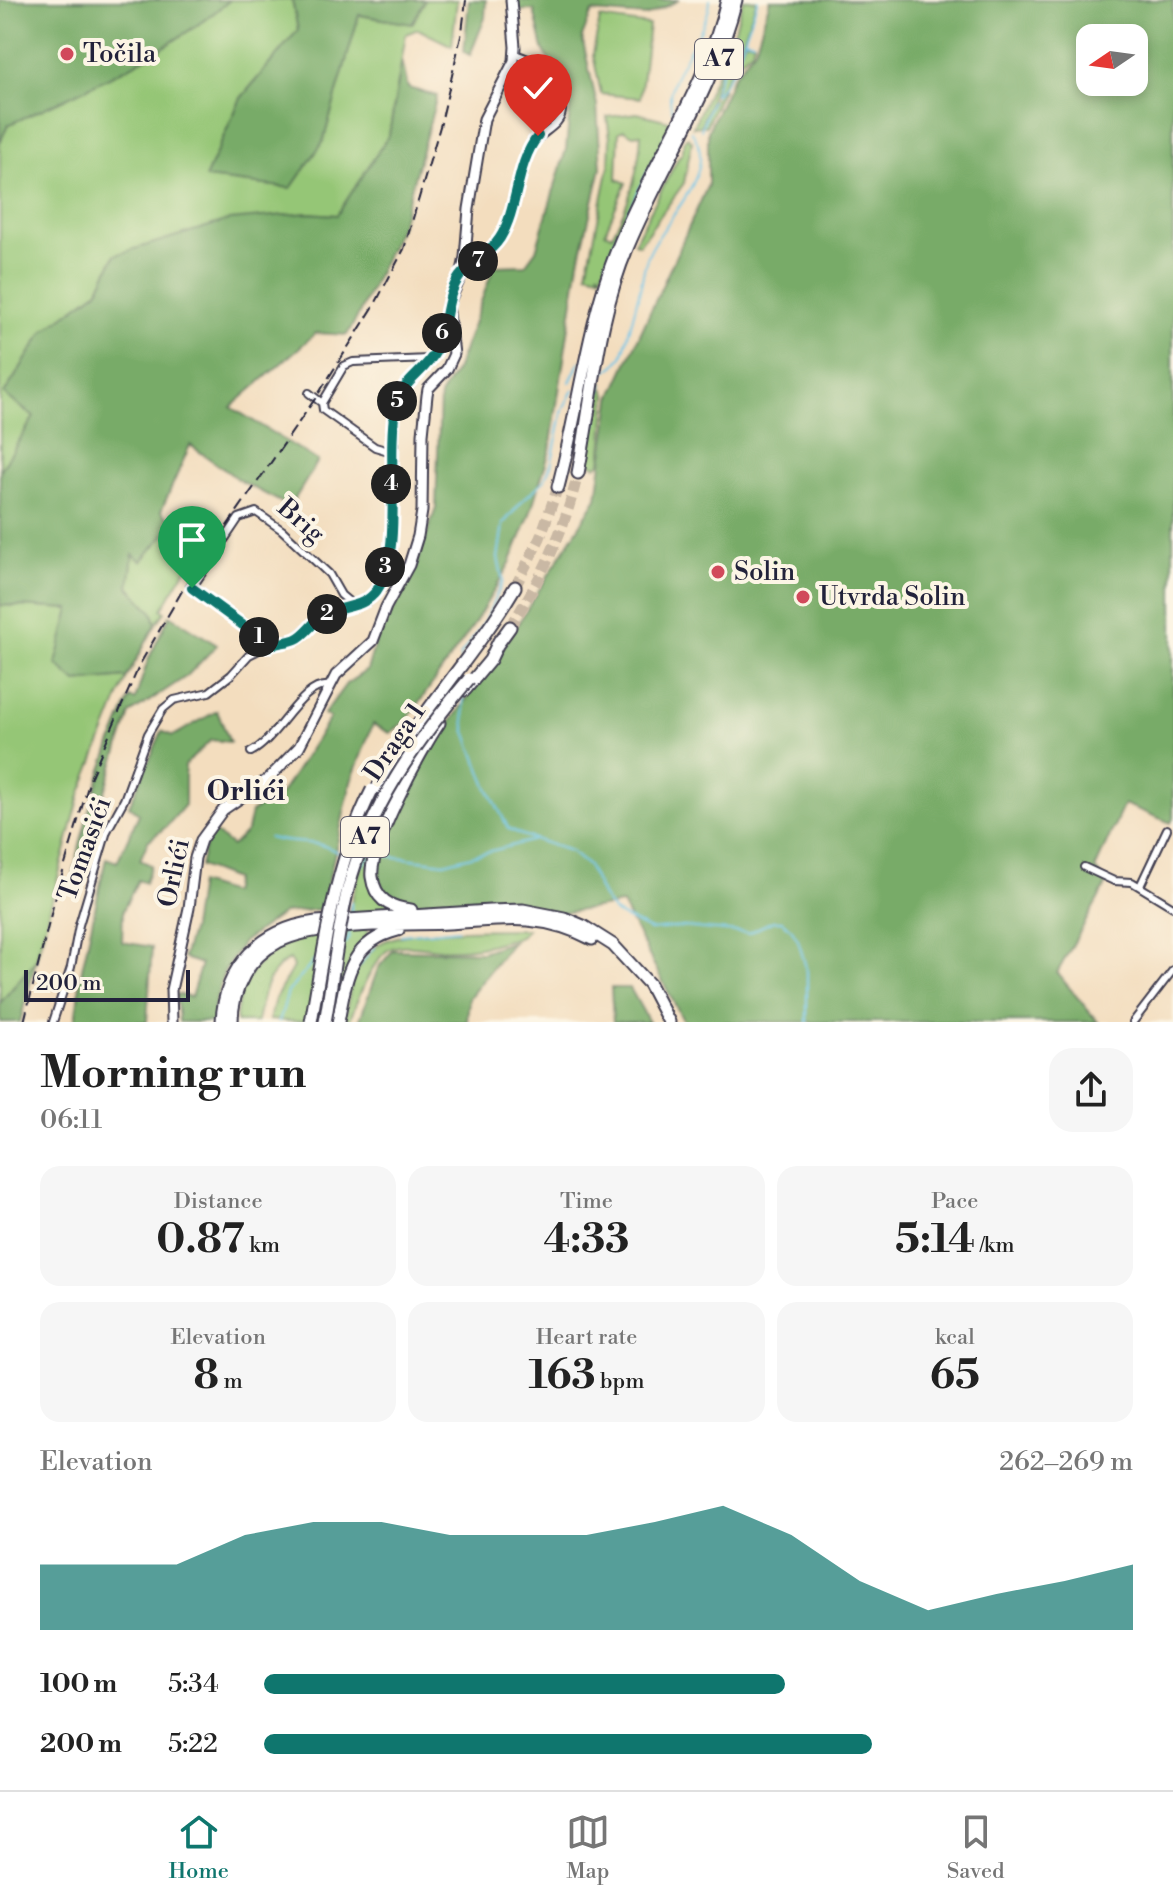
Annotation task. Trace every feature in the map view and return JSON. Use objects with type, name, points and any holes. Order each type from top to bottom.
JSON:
[{"type":"highway","name":"A7","points":[[689,112],[727,0]]},
{"type":"highway","name":"A7","points":[[578,473],[600,344],[616,280],[628,245],[677,136],[719,58],[736,0]]},
{"type":"highway","name":"A7","points":[[558,487],[610,268],[633,211],[677,136]]},
{"type":"highway","points":[[314,1022],[338,876],[354,829],[385,764],[414,731],[515,587]]},
{"type":"highway","name":"A7","points":[[470,680],[510,627]]},
{"type":"highway","points":[[470,680],[435,729],[410,775],[377,850],[372,871],[375,889],[388,904],[408,910],[503,906],[523,915]]},
{"type":"highway","name":"Draga 1","points":[[325,1022],[348,893],[371,823],[392,781],[414,747],[470,680]]},
{"type":"highway","points":[[338,1022],[349,970],[359,953],[377,938],[398,930],[510,923],[523,915]]},
{"type":"highway","points":[[222,1022],[228,988],[246,956],[276,932],[365,922],[523,915],[563,922],[621,954],[655,994],[669,1022]]},
{"type":"highway","points":[[232,1022],[238,987],[258,956],[289,937],[316,926]]},
{"type":"street","points":[[382,582],[391,538],[395,410],[404,386],[430,359],[440,341],[448,304],[461,276],[484,119],[511,68],[515,54],[511,0]]},
{"type":"street","points":[[461,276],[500,237],[528,150],[538,136],[558,122],[562,113],[563,107],[547,70],[538,62],[515,54]]},
{"type":"street","points":[[267,647],[295,639],[321,616],[368,601],[382,582],[391,577],[403,578],[418,536],[422,511],[423,434],[428,389],[447,369],[454,354],[447,314]]},
{"type":"street","points":[[392,452],[375,447],[323,410],[322,403],[344,366],[353,362],[430,359]]},
{"type":"street","points":[[309,393],[322,403]]},
{"type":"street","name":"Brig","points":[[267,647],[263,640],[192,588],[244,514],[256,512],[278,526],[329,574],[341,595],[353,605]]},
{"type":"street","name":"Orlići","points":[[172,1022],[170,1000],[173,981],[201,840],[223,810],[268,779],[299,747],[342,668],[373,641],[386,607],[403,578]]},
{"type":"street","name":"Tomasići","points":[[53,1022],[107,831],[124,800],[152,725],[174,700],[209,692],[231,675],[244,659],[267,647]]},
{"type":"street","name":"Orlići","points":[[251,752],[267,743],[313,688],[330,686]]},
{"type":"street","points":[[1140,886],[1167,829]]},
{"type":"street","points":[[1084,867],[1114,881],[1132,882],[1173,907]]},
{"type":"street","points":[[1133,1022],[1173,970]]},
{"type":"green space","points":[[0,0],[230,0],[205,20],[151,54],[8,125],[0,142]]},
{"type":"green space","points":[[230,0],[292,0],[298,30],[241,98],[205,178],[291,188],[323,142],[359,15],[412,24],[425,0],[457,0],[452,46],[418,29],[406,34],[389,135],[337,215],[307,213],[115,256],[98,291],[44,331],[4,394],[34,417],[0,471],[0,142],[8,125],[151,54],[205,20]]},
{"type":"green space","points":[[292,0],[425,0],[412,24],[359,15],[323,142],[291,188],[205,178],[241,98],[298,30]]},
{"type":"green space","points":[[469,0],[486,0],[485,18],[470,55],[464,52]]},
{"type":"green space","points":[[515,0],[679,0],[646,16],[592,12],[582,37],[597,105],[601,168],[579,261],[550,450],[529,517],[510,563],[473,626],[406,721],[390,733],[373,724],[351,782],[322,909],[283,913],[243,942],[224,972],[214,1007],[216,1022],[179,1022],[176,994],[191,997],[201,964],[183,958],[192,928],[199,883],[231,893],[234,879],[200,866],[205,846],[214,832],[232,846],[247,831],[251,812],[282,792],[330,718],[324,714],[346,684],[367,670],[376,640],[412,577],[436,508],[440,396],[457,368],[494,266],[525,265],[536,250],[566,149],[571,99],[543,49],[534,10],[513,11]]},
{"type":"green space","points":[[743,0],[757,0],[734,65],[745,40],[754,42],[752,50],[734,66],[717,93],[723,88],[706,126],[702,126],[716,95],[724,60],[701,126],[693,127],[725,54],[728,54]]},
{"type":"green space","points":[[770,0],[1173,0],[1173,818],[1171,823],[1124,804],[1095,869],[1107,883],[1057,973],[1098,1022],[684,1022],[622,904],[562,913],[509,902],[400,904],[386,895],[379,879],[381,860],[422,763],[507,641],[597,498],[611,398],[708,185],[708,131],[733,76],[755,49]]},
{"type":"green space","points":[[600,18],[649,25],[640,98],[601,94],[593,54]]},
{"type":"green space","points":[[402,60],[408,88],[437,96],[401,225],[359,314],[347,335],[316,333],[231,407],[318,461],[290,507],[242,482],[190,445],[161,511],[174,524],[141,561],[133,554],[129,587],[153,613],[156,624],[127,677],[76,682],[56,664],[70,609],[0,605],[0,471],[34,417],[4,394],[44,331],[98,291],[115,255],[229,220],[307,213],[337,215],[389,135]]},
{"type":"green space","points":[[637,113],[673,122],[626,216],[602,275],[598,271],[600,276],[587,273],[609,166],[607,117]],"holes":[[[624,130],[633,135],[641,134],[636,174],[629,199],[612,235],[605,232],[626,183],[617,179],[619,132]]]},
{"type":"green space","points":[[688,137],[692,141],[684,183],[639,245],[634,243],[682,154]]},
{"type":"green space","points":[[600,381],[603,384],[595,404],[603,387],[607,394],[601,463],[596,466],[587,462],[596,421],[589,436],[585,470],[582,470],[598,386]]},
{"type":"green space","points":[[174,524],[199,547],[156,624],[153,613],[129,587],[133,553],[142,561]]},
{"type":"green space","points":[[0,605],[70,609],[76,682],[127,677],[80,795],[36,960],[0,1003]]},
{"type":"green space","points":[[170,615],[217,645],[187,676],[130,714],[77,878],[74,874],[79,851],[104,763],[130,698],[135,700],[148,660]]},
{"type":"green space","points":[[217,711],[230,742],[211,740],[185,765],[185,805],[167,826],[148,841],[140,860],[151,865],[145,883],[138,880],[123,910],[122,942],[152,947],[147,1022],[75,1022],[82,969],[106,858],[117,862],[139,814],[129,806],[162,731],[173,736]]},
{"type":"green space","points":[[375,844],[368,875],[397,911],[366,914],[367,933],[384,930],[366,943],[335,1022],[330,1022],[341,950],[318,961],[308,1022],[269,1020],[275,999],[293,967],[290,959],[270,978],[257,1022],[236,1022],[239,999],[258,965],[290,941],[348,914],[365,850]]},
{"type":"green space","points":[[527,929],[515,938],[479,947],[408,946],[388,950],[370,973],[349,1022],[344,1022],[356,973],[379,944],[428,932]]},
{"type":"green space","points":[[513,941],[469,998],[467,1022],[359,1022],[378,968],[393,950],[482,952]]},
{"type":"green space","points":[[36,960],[20,1022],[0,1022],[0,1003]]},
{"type":"green space","points":[[611,988],[630,988],[649,1022],[613,1022]]},
{"type":"waterway","points":[[677,118],[671,106],[675,77],[701,30],[710,0]]},
{"type":"waterway","points":[[716,95],[734,68],[758,0]]},
{"type":"waterway","points":[[746,39],[753,41]]},
{"type":"waterway","points":[[714,94],[726,55]]},
{"type":"waterway","points":[[701,130],[711,101]]},
{"type":"waterway","points":[[601,375],[622,357],[648,256],[695,179],[700,162],[699,146],[691,131]]},
{"type":"waterway","points":[[627,214],[667,133]]},
{"type":"waterway","points":[[607,262],[618,234]]},
{"type":"waterway","points":[[570,382],[580,361]]},
{"type":"waterway","points":[[590,437],[596,422],[595,404],[603,385]]},
{"type":"waterway","points":[[460,659],[484,623],[503,581],[498,558],[503,524],[544,481],[551,465],[563,409],[573,390]]},
{"type":"waterway","points":[[463,693],[465,729],[486,784],[508,828],[570,851],[588,866],[614,912],[650,930],[684,927],[748,933],[773,921],[782,921],[798,940],[807,971],[807,1022]]},
{"type":"waterway","points":[[269,838],[322,845],[340,854]]},
{"type":"waterway","points":[[380,855],[444,863],[534,840]]},
{"type":"waterway","points":[[361,866],[370,856]]},
{"type":"waterway","points":[[351,902],[351,915]]},
{"type":"waterway","points":[[343,945],[350,929]]},
{"type":"waterway","points":[[401,935],[458,929]]},
{"type":"waterway","points":[[358,967],[374,947]]},
{"type":"waterway","points":[[279,1022],[288,992],[316,959]]},
{"type":"tunnel","points":[[510,627],[551,553],[578,473]]},
{"type":"tunnel","points":[[515,587],[540,538],[558,487]]},
{"type":"railway","points":[[24,1022],[53,906],[91,776],[140,664],[182,591],[317,396],[374,306],[404,249],[441,123],[462,32],[466,0]]},
{"type":"place","name":"Točila","points":[[67,54]]},
{"type":"place","name":"Solin","points":[[718,572]]},
{"type":"place","name":"Utvrda Solin","points":[[803,597]]},
{"type":"district","name":"Orlići","points":[[246,791]]},
{"type":"route","points":[[192,588],[263,640],[267,647],[295,639],[321,616],[365,603],[373,595],[382,582],[391,538],[392,448],[399,395],[437,348],[448,304],[461,276],[500,237],[511,211],[528,150],[538,136]]}]
